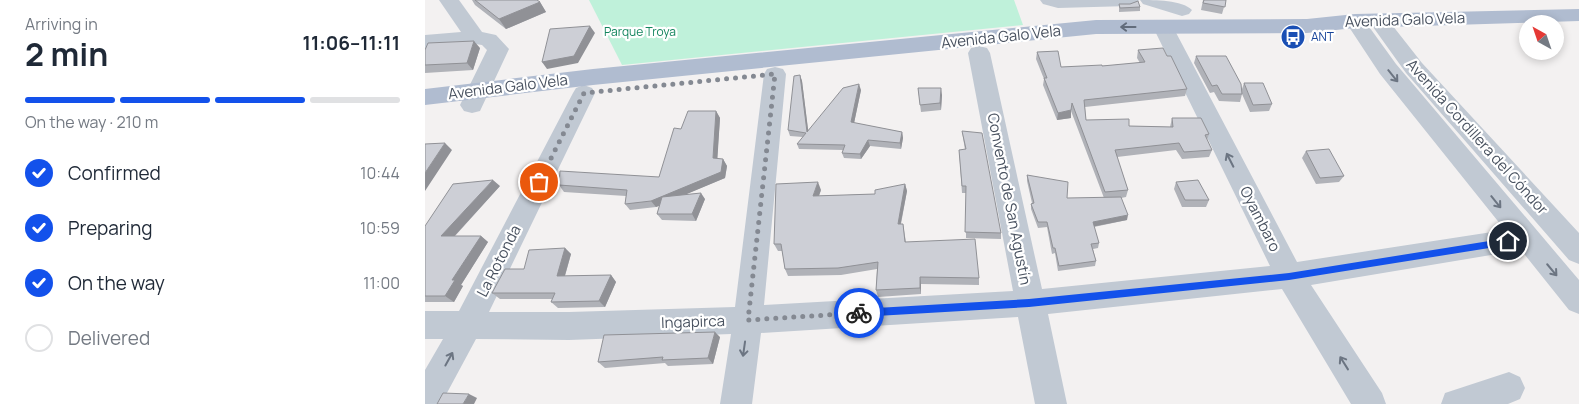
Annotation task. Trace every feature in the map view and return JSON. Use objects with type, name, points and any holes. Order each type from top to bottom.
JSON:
[{"type":"main road","name":"Avenida Galo Vela","points":[[1372,28],[1579,14]]},
{"type":"main road","name":"Avenida Galo Vela","points":[[425,97],[584,93],[775,74],[979,53],[1175,21]]},
{"type":"main road","name":"Avenida Galo Vela","points":[[425,112],[476,97],[1096,27],[1175,21],[1372,28],[1519,28]]},
{"type":"main road","points":[[1564,26],[1579,25]]},
{"type":"street","points":[[449,0],[475,37]]},
{"type":"street","points":[[1051,0],[1058,2],[1129,0]]},
{"type":"street","points":[[1150,0],[1175,21]]},
{"type":"street","name":"Oyambaro","points":[[1175,21],[1289,276],[1370,404]]},
{"type":"street","name":"Avenida Cordillera del Cóndor","points":[[1372,28],[1388,69],[1579,301]]},
{"type":"street","name":"Avenida Cordillera del Cóndor","points":[[1372,28],[1414,68],[1579,252]]},
{"type":"street","points":[[425,42],[475,37],[489,40],[498,50],[476,97]]},
{"type":"street","name":"Convento de San Agustín","points":[[979,53],[1051,404]]},
{"type":"street","points":[[736,404],[748,320],[775,74]]},
{"type":"street","name":"La Rotonda","points":[[425,401],[467,324],[584,93]]},
{"type":"street","name":"Ingapirca","points":[[425,325],[569,326],[748,320],[1029,303],[1289,276],[1526,238]]},
{"type":"street","points":[[1457,404],[1509,388]]},
{"type":"green space","name":"Parque Troya","points":[[589,0],[1014,0],[1023,25],[622,65]]},
{"type":"building","points":[[475,0],[537,0],[540,2],[499,19]]},
{"type":"building","points":[[1204,0],[1226,0],[1225,7],[1203,3]]},
{"type":"building","points":[[1138,1],[1140,7],[1120,8],[1119,4],[1130,4]]},
{"type":"building","points":[[590,26],[574,56],[542,62],[550,29]]},
{"type":"building","points":[[474,41],[467,63],[425,65],[425,50],[428,43]]},
{"type":"building","points":[[1163,48],[1167,56],[1171,56],[1187,89],[1084,100],[1086,120],[1129,119],[1129,126],[1173,127],[1172,118],[1201,118],[1209,134],[1205,135],[1212,150],[1184,152],[1179,143],[1115,150],[1128,190],[1105,192],[1072,103],[1071,110],[1058,113],[1044,78],[1047,78],[1037,52],[1058,51],[1061,67],[1102,66],[1145,62],[1138,50]]},
{"type":"building","points":[[1196,56],[1226,56],[1241,84],[1242,94],[1222,94],[1217,85],[1212,86]]},
{"type":"building","points":[[800,75],[807,132],[843,88],[859,84],[851,122],[902,132],[900,143],[868,140],[860,154],[842,153],[845,145],[797,144],[806,133],[788,130],[794,76]]},
{"type":"building","points":[[1244,83],[1263,83],[1272,104],[1253,105]]},
{"type":"building","points":[[918,88],[941,88],[940,103],[920,105]]},
{"type":"building","points":[[688,111],[716,111],[713,158],[723,159],[721,172],[651,201],[625,204],[627,190],[559,185],[560,171],[659,177],[674,128],[681,129]]},
{"type":"building","points":[[962,131],[982,133],[1001,233],[965,232],[966,186],[962,186],[959,150],[966,149]]},
{"type":"building","points":[[445,143],[425,173],[425,144]]},
{"type":"building","points":[[1329,149],[1344,176],[1320,178],[1306,151]]},
{"type":"building","points":[[1027,175],[1068,182],[1067,198],[1121,197],[1128,215],[1093,222],[1099,243],[1091,244],[1096,261],[1059,266],[1047,222],[1038,222],[1031,204],[1034,203]]},
{"type":"building","points":[[493,180],[441,236],[481,236],[452,280],[455,280],[445,296],[425,296],[425,226],[453,184]]},
{"type":"building","points":[[1198,180],[1209,200],[1185,200],[1176,182]]},
{"type":"building","points":[[818,182],[813,196],[875,194],[875,190],[905,184],[898,224],[903,224],[905,242],[975,239],[979,278],[920,277],[920,288],[876,290],[878,262],[838,268],[785,269],[781,244],[774,244],[776,184]]},
{"type":"building","points":[[701,193],[692,214],[657,214],[662,197]]},
{"type":"building","points":[[565,248],[557,276],[611,275],[599,301],[551,302],[555,293],[492,293],[505,269],[524,269],[529,250]]},
{"type":"building","points":[[715,332],[708,358],[662,360],[663,357],[598,362],[604,335]]},
{"type":"building","points":[[443,393],[469,394],[463,404],[437,404]]},
{"type":"way so far","points":[[539,182],[584,93],[775,74],[748,320],[859,313]]},
{"type":"place","name":"ANT","points":[[1293,37]]},
{"type":"route","points":[[859,313],[1029,303],[1289,276],[1508,241]]}]
